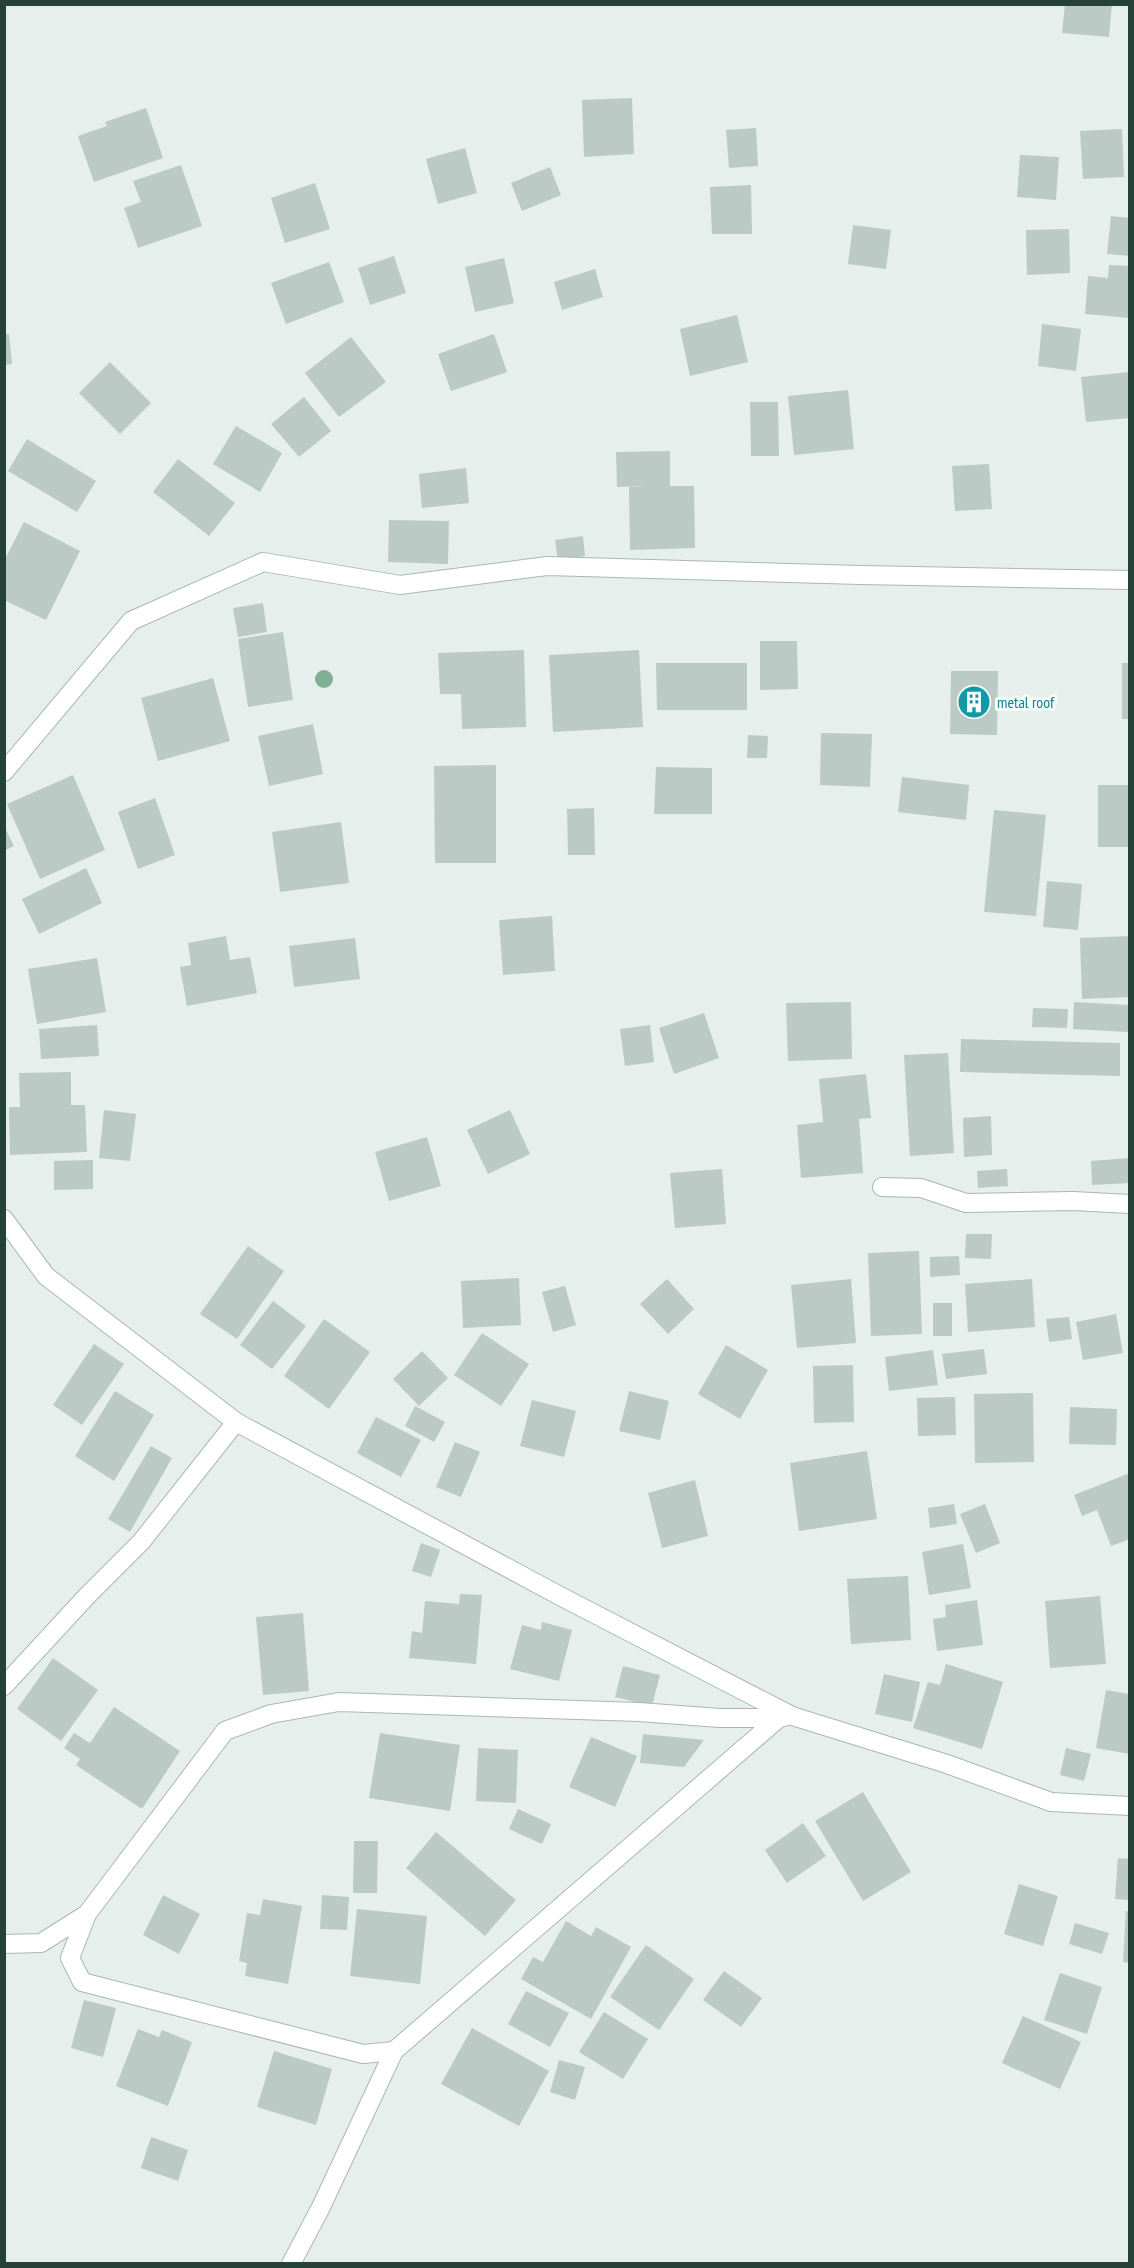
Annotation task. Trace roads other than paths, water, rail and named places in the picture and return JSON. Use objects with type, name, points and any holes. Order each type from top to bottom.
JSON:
[{"type":"street","points":[[4,772],[131,621],[263,562],[400,585],[546,566],[1130,580]]},
{"type":"street","points":[[882,1187],[921,1188],[966,1203],[1073,1201],[1130,1204]]},
{"type":"street","points":[[4,1219],[46,1276],[236,1422],[785,1717],[947,1764],[1051,1802],[1130,1806]]},
{"type":"street","points":[[4,1686],[86,1597],[141,1542],[236,1422]]},
{"type":"street","points":[[394,2051],[363,2054],[82,1982],[70,1958],[87,1914],[225,1731],[271,1714],[339,1702],[639,1712],[720,1718],[785,1717]]},
{"type":"street","points":[[291,2264],[321,2207],[394,2051],[785,1717]]},
{"type":"street","points":[[4,1944],[41,1943],[87,1914]]},
{"type":"place","name":"metal roof","points":[[974,702]]}]
